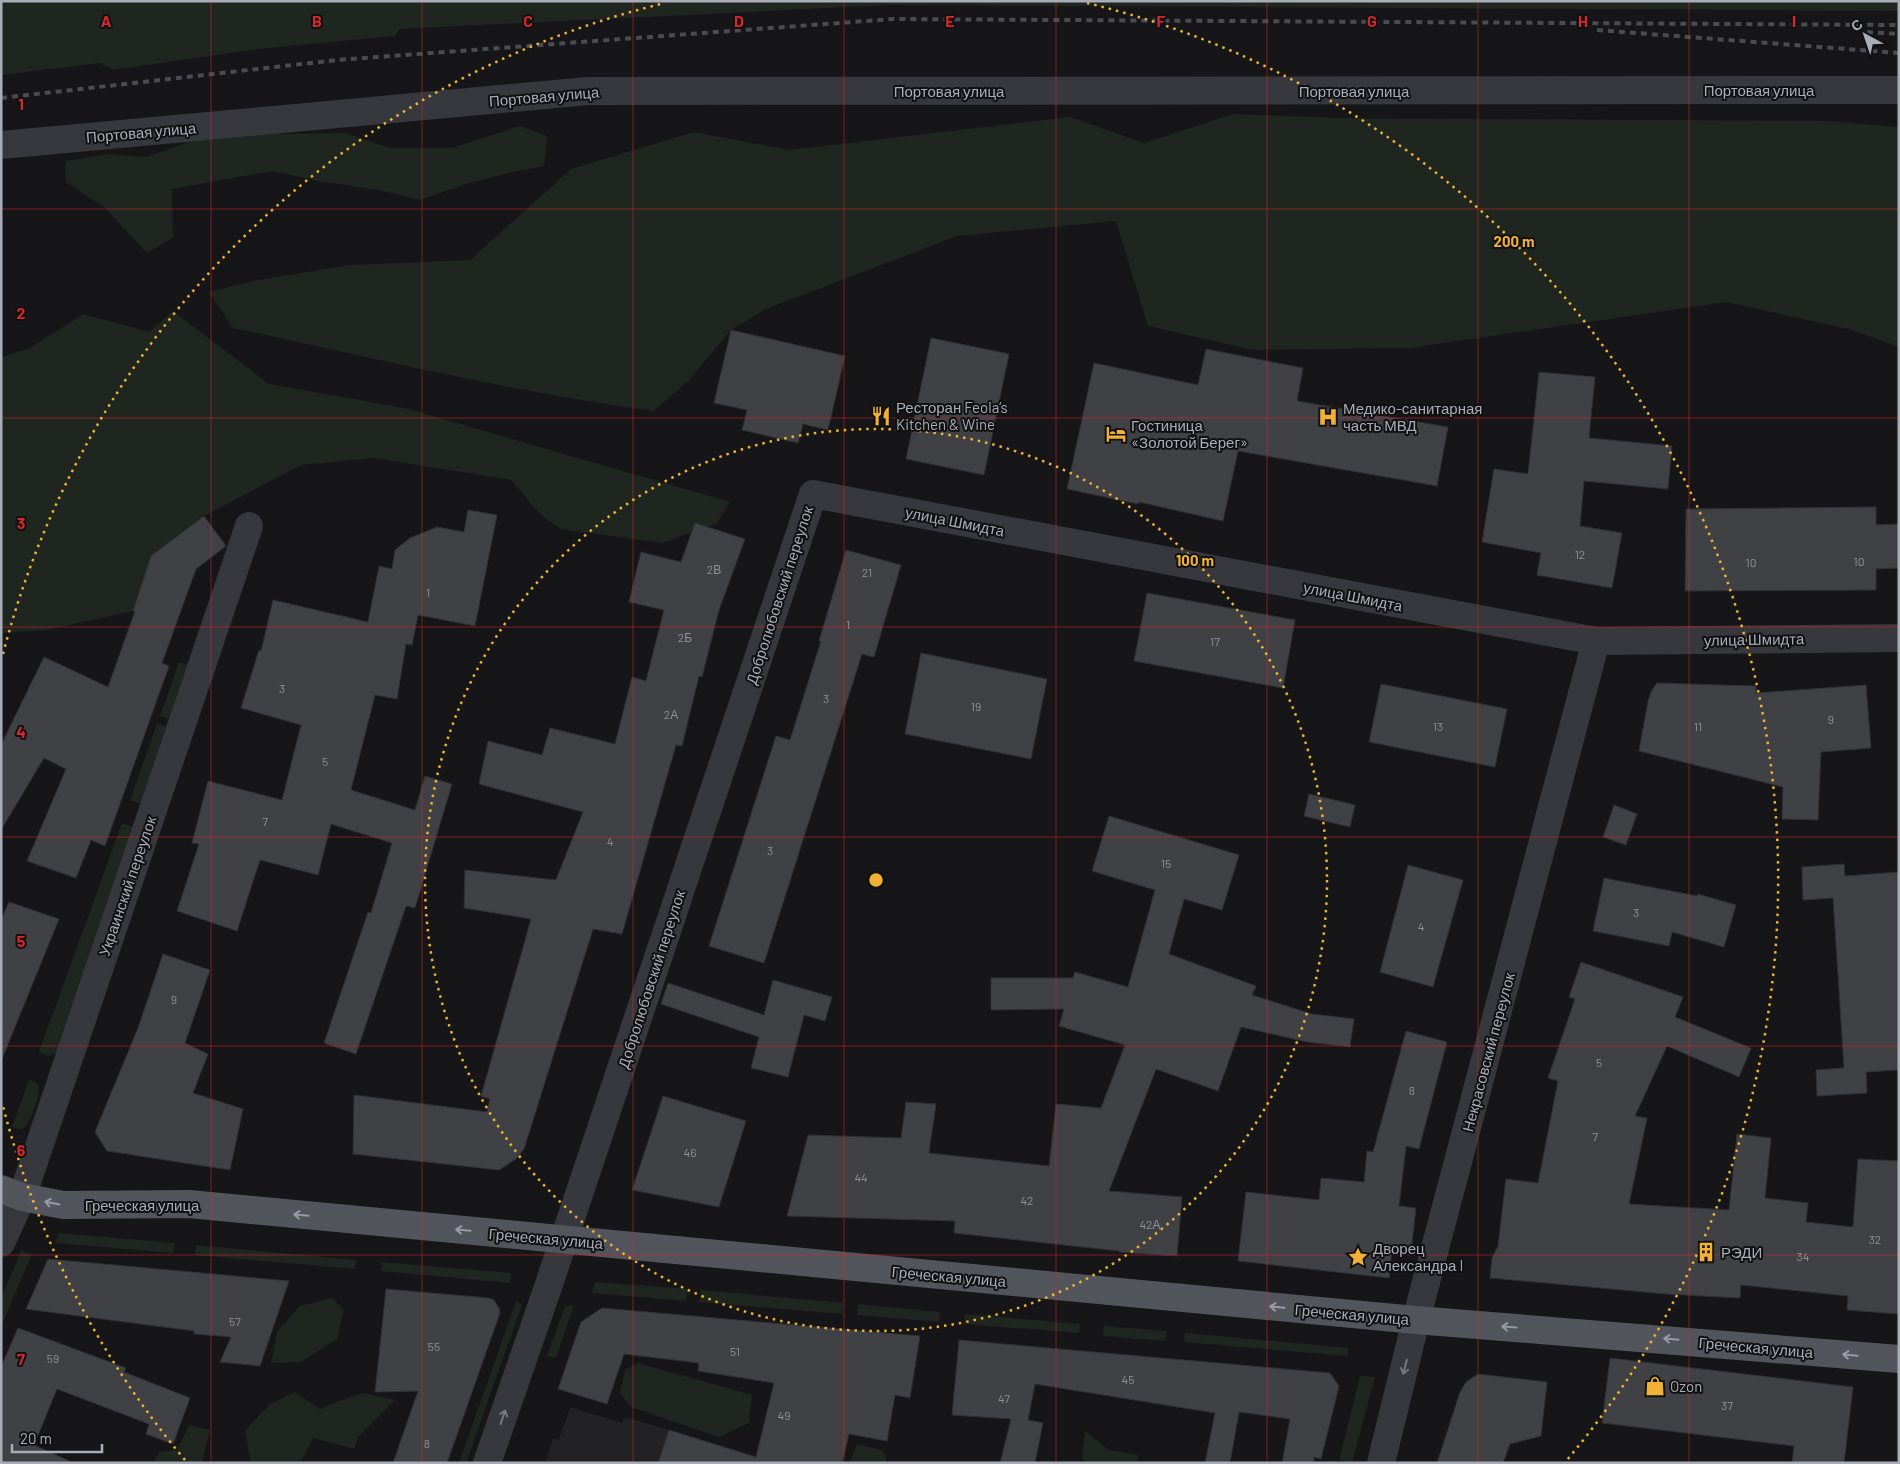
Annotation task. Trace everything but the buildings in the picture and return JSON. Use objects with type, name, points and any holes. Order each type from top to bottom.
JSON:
[{"type":"main road","name":"Греческая улица","points":[[12,1193],[63,1205],[190,1204],[1416,1320],[1899,1359]]},
{"type":"street","name":"Портовая улица","points":[[1,145],[588,90],[1899,90]]},
{"type":"street","name":"улица Шмидта","points":[[813,494],[1596,641],[1899,638]]},
{"type":"street","name":"Добролюбовский переулок","points":[[487,1463],[564,1240],[813,494]]},
{"type":"street","name":"Украинский переулок","points":[[1,1244],[12,1193],[248,526]]},
{"type":"street","name":"Некрасовский переулок","points":[[1381,1463],[1416,1320],[1596,641]]},
{"type":"shaded area","points":[[1,1],[1899,1],[1899,11],[890,5],[400,29],[395,36],[257,49],[113,70],[100,63],[1,75]]},
{"type":"shaded area","points":[[1233,114],[1340,118],[1828,121],[1899,127],[1899,347],[1852,330],[1726,302],[1410,348],[1253,350],[1148,326],[1116,221],[957,236],[766,309],[731,330],[688,381],[654,411],[495,384],[233,328],[209,292],[258,280],[350,265],[470,260],[571,169],[694,132],[789,150],[1070,117],[1144,143]]},
{"type":"shaded area","points":[[520,126],[547,136],[544,166],[463,185],[420,200],[379,190],[318,181],[273,171],[172,189],[173,237],[147,253],[105,208],[66,182],[65,161],[108,154],[146,157],[194,140],[262,134],[346,133],[390,148],[452,148]]},
{"type":"shaded area","points":[[173,311],[269,384],[405,408],[730,502],[717,523],[662,543],[560,529],[539,513],[511,480],[373,458],[301,465],[204,516],[188,567],[152,555],[133,611],[47,630],[1,633],[1,357],[30,348],[83,314],[149,332]]},
{"type":"shaded area","points":[[179,662],[187,665],[169,719],[160,716]]},
{"type":"shaded area","points":[[157,724],[166,727],[141,804],[130,800]]},
{"type":"shaded area","points":[[122,823],[133,827],[57,1052],[50,1055],[44,1054],[39,1052]]},
{"type":"shaded area","points":[[29,1079],[39,1085],[38,1095],[30,1119],[24,1128],[19,1129],[12,1127]]},
{"type":"shaded area","points":[[59,1233],[174,1243],[173,1253],[55,1243]]},
{"type":"shaded area","points":[[196,1245],[356,1260],[355,1269],[195,1255]]},
{"type":"shaded area","points":[[21,1251],[32,1254],[1,1327],[1,1298]]},
{"type":"shaded area","points":[[382,1262],[511,1273],[510,1283],[381,1271]]},
{"type":"shaded area","points":[[595,1282],[688,1289],[686,1301],[592,1293]]},
{"type":"shaded area","points":[[701,1290],[843,1303],[842,1314],[699,1302]]},
{"type":"shaded area","points":[[332,1298],[344,1310],[337,1339],[301,1362],[271,1363],[277,1332],[300,1306]]},
{"type":"shaded area","points":[[516,1301],[522,1305],[466,1463],[459,1463]]},
{"type":"shaded area","points":[[858,1304],[940,1312],[939,1322],[857,1315]]},
{"type":"shaded area","points":[[565,1306],[574,1306],[556,1358],[547,1356]]},
{"type":"shaded area","points":[[965,1314],[1080,1324],[1079,1333],[964,1324]]},
{"type":"shaded area","points":[[1104,1326],[1166,1331],[1165,1341],[1103,1336]]},
{"type":"shaded area","points":[[1185,1333],[1349,1348],[1347,1356],[1184,1342]]},
{"type":"shaded area","points":[[638,1363],[752,1395],[749,1423],[719,1437],[631,1407],[620,1393],[625,1370]]},
{"type":"shaded area","points":[[1360,1376],[1375,1377],[1352,1463],[1339,1460]]},
{"type":"shaded area","points":[[295,1392],[320,1409],[363,1393],[395,1400],[358,1437],[354,1449],[313,1438],[300,1463],[251,1463],[245,1431],[270,1404]]},
{"type":"shaded area","points":[[570,1407],[622,1423],[625,1417],[669,1430],[658,1463],[545,1463],[553,1438],[558,1440]]},
{"type":"shaded area","points":[[189,1425],[210,1430],[202,1463],[153,1463],[159,1452],[177,1450]]},
{"type":"shaded area","points":[[1085,1431],[1109,1450],[1138,1455],[1137,1463],[1086,1463],[1082,1458]]},
{"type":"shaded area","points":[[857,1444],[883,1450],[887,1463],[849,1463]]},
{"type":"railway","points":[[1,98],[337,60],[893,19],[1899,25]]},
{"type":"railway","points":[[1597,30],[1899,53]]},
{"type":"railway","points":[[1867,32],[1899,34]]},
{"type":"place","name":"Ресторан Feola’s Kitchen & Wine","points":[[881,416]]},
{"type":"place","name":"Медико-санитарная часть МВД","points":[[1328,417]]},
{"type":"place","name":"Гостиница «Золотой Берег»","points":[[1116,434]]},
{"type":"place","name":"РЭДИ","points":[[1706,1252]]},
{"type":"place","name":"Дворец Александра I","points":[[1358,1257]]},
{"type":"place","name":"Ozon","points":[[1655,1386]]}]
